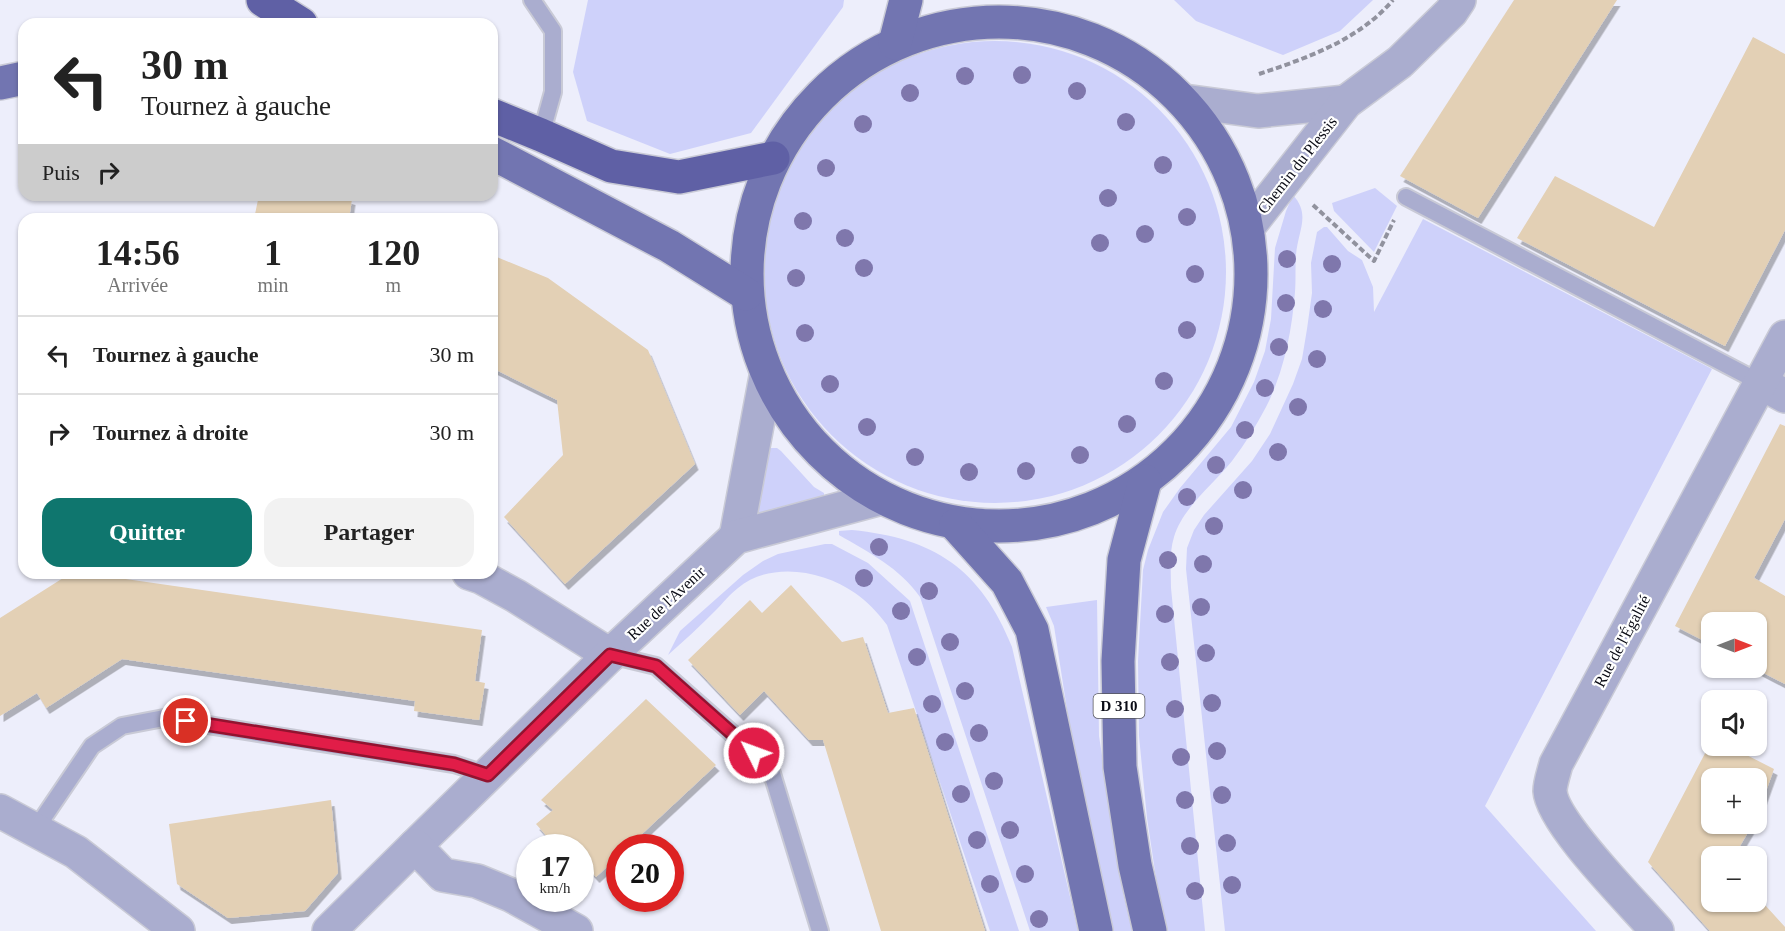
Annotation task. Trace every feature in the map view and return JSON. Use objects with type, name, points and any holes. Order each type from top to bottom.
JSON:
[{"type":"highway","points":[[263,0],[292,18]]},
{"type":"highway","points":[[498,117],[611,166],[679,177],[773,158]]},
{"type":"main road","points":[[895,43],[906,0]]},
{"type":"main road","points":[[1035,12],[1121,52],[1154,74],[1184,101],[1210,135],[1232,175],[1248,227],[1251,296],[1240,350],[1215,406],[1184,447],[1145,481],[1101,506],[1052,522],[1002,528],[956,525],[916,513],[881,498],[843,473],[809,441],[782,404],[766,377],[751,323],[746,294],[749,234],[773,158],[805,112],[831,85],[862,62],[895,43],[930,30],[968,23],[1005,21],[1035,12]]},
{"type":"main road","points":[[0,83],[18,79]]},
{"type":"main road","points":[[498,156],[669,246],[746,294]]},
{"type":"main road","name":"D 310","points":[[1145,481],[1124,560],[1118,661],[1120,767],[1135,865],[1150,931]]},
{"type":"main road","points":[[956,525],[1007,582],[1032,630],[1096,931]]},
{"type":"street","name":"Chemin du Plessis","points":[[1248,227],[1346,102],[1400,62],[1451,12],[1459,0]]},
{"type":"street","name":"Chemin du Plessis","points":[[1184,101],[1258,111],[1346,102]]},
{"type":"street","name":"Rue de l'Égalité","points":[[1657,931],[1571,834],[1558,813],[1550,791],[1556,764],[1773,389],[1785,337]]},
{"type":"street","points":[[736,537],[766,377]]},
{"type":"street","name":"Rue de l'Avenir","points":[[329,931],[610,655],[736,537],[881,498]]},
{"type":"street","points":[[485,579],[610,655]]},
{"type":"street","points":[[0,811],[76,852],[178,931]]},
{"type":"street","points":[[415,846],[443,875],[477,881],[511,895],[576,931]]},
{"type":"lane","points":[[532,0],[553,31],[553,92],[542,135]]},
{"type":"lane","points":[[1406,197],[1773,389]]},
{"type":"lane","points":[[610,655],[656,666],[770,767],[820,931]]},
{"type":"lane","points":[[35,830],[92,746],[122,726],[164,718],[454,764],[488,775]]},
{"type":"path","points":[[1250,77],[1332,47],[1383,11],[1393,0]]},
{"type":"path","points":[[1313,205],[1374,261],[1406,197]]},
{"type":"shaded area","points":[[588,0],[844,0],[843,7],[751,133],[670,154],[587,121],[573,72]]},
{"type":"shaded area","points":[[1174,0],[1373,0],[1340,31],[1283,55],[1196,21]]},
{"type":"shaded area","points":[[995,41],[1040,46],[1083,59],[1123,80],[1158,109],[1187,144],[1208,184],[1221,227],[1226,272],[1221,317],[1208,360],[1187,400],[1158,435],[1123,464],[1083,485],[1040,498],[995,503],[950,498],[907,485],[867,464],[832,435],[803,400],[782,360],[769,317],[764,272],[769,227],[782,184],[803,144],[832,109],[867,80],[907,59],[950,46]]},
{"type":"shaded area","points":[[1375,188],[1397,206],[1374,252],[1334,211],[1332,203]]},
{"type":"shaded area","points":[[1293,195],[1301,209],[1302,223],[1296,255],[1292,321],[1278,380],[1266,407],[1246,441],[1232,461],[1191,506],[1178,526],[1172,543],[1171,588],[1205,931],[1167,931],[1159,898],[1147,818],[1139,736],[1138,661],[1143,570],[1163,512],[1231,427],[1254,382],[1265,351],[1271,319],[1275,248]]},
{"type":"shaded area","points":[[1423,219],[1712,369],[1485,806],[1596,931],[1225,931],[1186,569],[1187,548],[1194,530],[1204,515],[1252,461],[1270,434],[1293,384],[1302,359],[1307,329],[1312,293],[1311,263],[1317,232],[1327,227],[1348,251],[1362,260],[1373,287],[1374,312]]},
{"type":"shaded area","points":[[769,448],[777,448],[781,451],[814,487],[824,493],[824,497],[756,518]]},
{"type":"shaded area","points":[[852,530],[907,541],[951,562],[969,578],[1000,620],[1012,647],[1078,931],[1030,931],[920,597],[893,569],[839,535],[839,531]]},
{"type":"shaded area","points":[[832,544],[868,563],[910,601],[1019,931],[990,931],[887,625],[859,596],[842,585],[812,574],[781,572],[765,574],[735,590],[668,655],[680,631],[743,575],[778,554]]},
{"type":"shaded area","points":[[1097,600],[1099,736],[1124,897],[1132,931],[1113,931],[1071,735],[1054,626],[1046,607]]},
{"type":"building","points":[[1514,0],[1617,0],[1478,218],[1400,176]]},
{"type":"building","points":[[1753,37],[1785,54],[1785,230],[1725,346],[1517,238],[1555,176],[1654,227]]},
{"type":"building","points":[[258,201],[352,201],[350,213],[255,213]]},
{"type":"building","points":[[498,257],[548,278],[648,350],[695,464],[565,584],[504,517],[563,455],[557,400],[498,371]]},
{"type":"building","points":[[1780,424],[1785,426],[1785,519],[1754,578],[1785,596],[1785,684],[1767,675],[1767,612],[1701,612],[1701,639],[1675,626]]},
{"type":"building","points":[[62,579],[126,579],[482,630],[475,681],[485,683],[479,720],[414,711],[415,701],[122,659],[46,708],[37,693],[0,716],[0,618]]},
{"type":"building","points":[[791,585],[842,642],[863,637],[888,713],[914,708],[985,931],[881,931],[823,740],[809,740],[764,691],[740,715],[688,660],[750,600],[762,613]]},
{"type":"building","points":[[646,699],[716,765],[642,834],[606,834],[606,868],[596,877],[594,875],[594,834],[545,834],[536,824],[553,810],[541,800]]},
{"type":"building","points":[[1704,756],[1749,756],[1774,769],[1767,788],[1767,768],[1701,768],[1701,834],[1747,834],[1740,846],[1701,846],[1701,912],[1767,912],[1767,907],[1785,927],[1785,931],[1710,931],[1648,862]]},
{"type":"building","points":[[331,800],[338,873],[305,911],[228,918],[177,884],[169,824]]},
{"type":"route","points":[[186,721],[454,764],[488,775],[610,655],[656,666],[754,753]]}]
